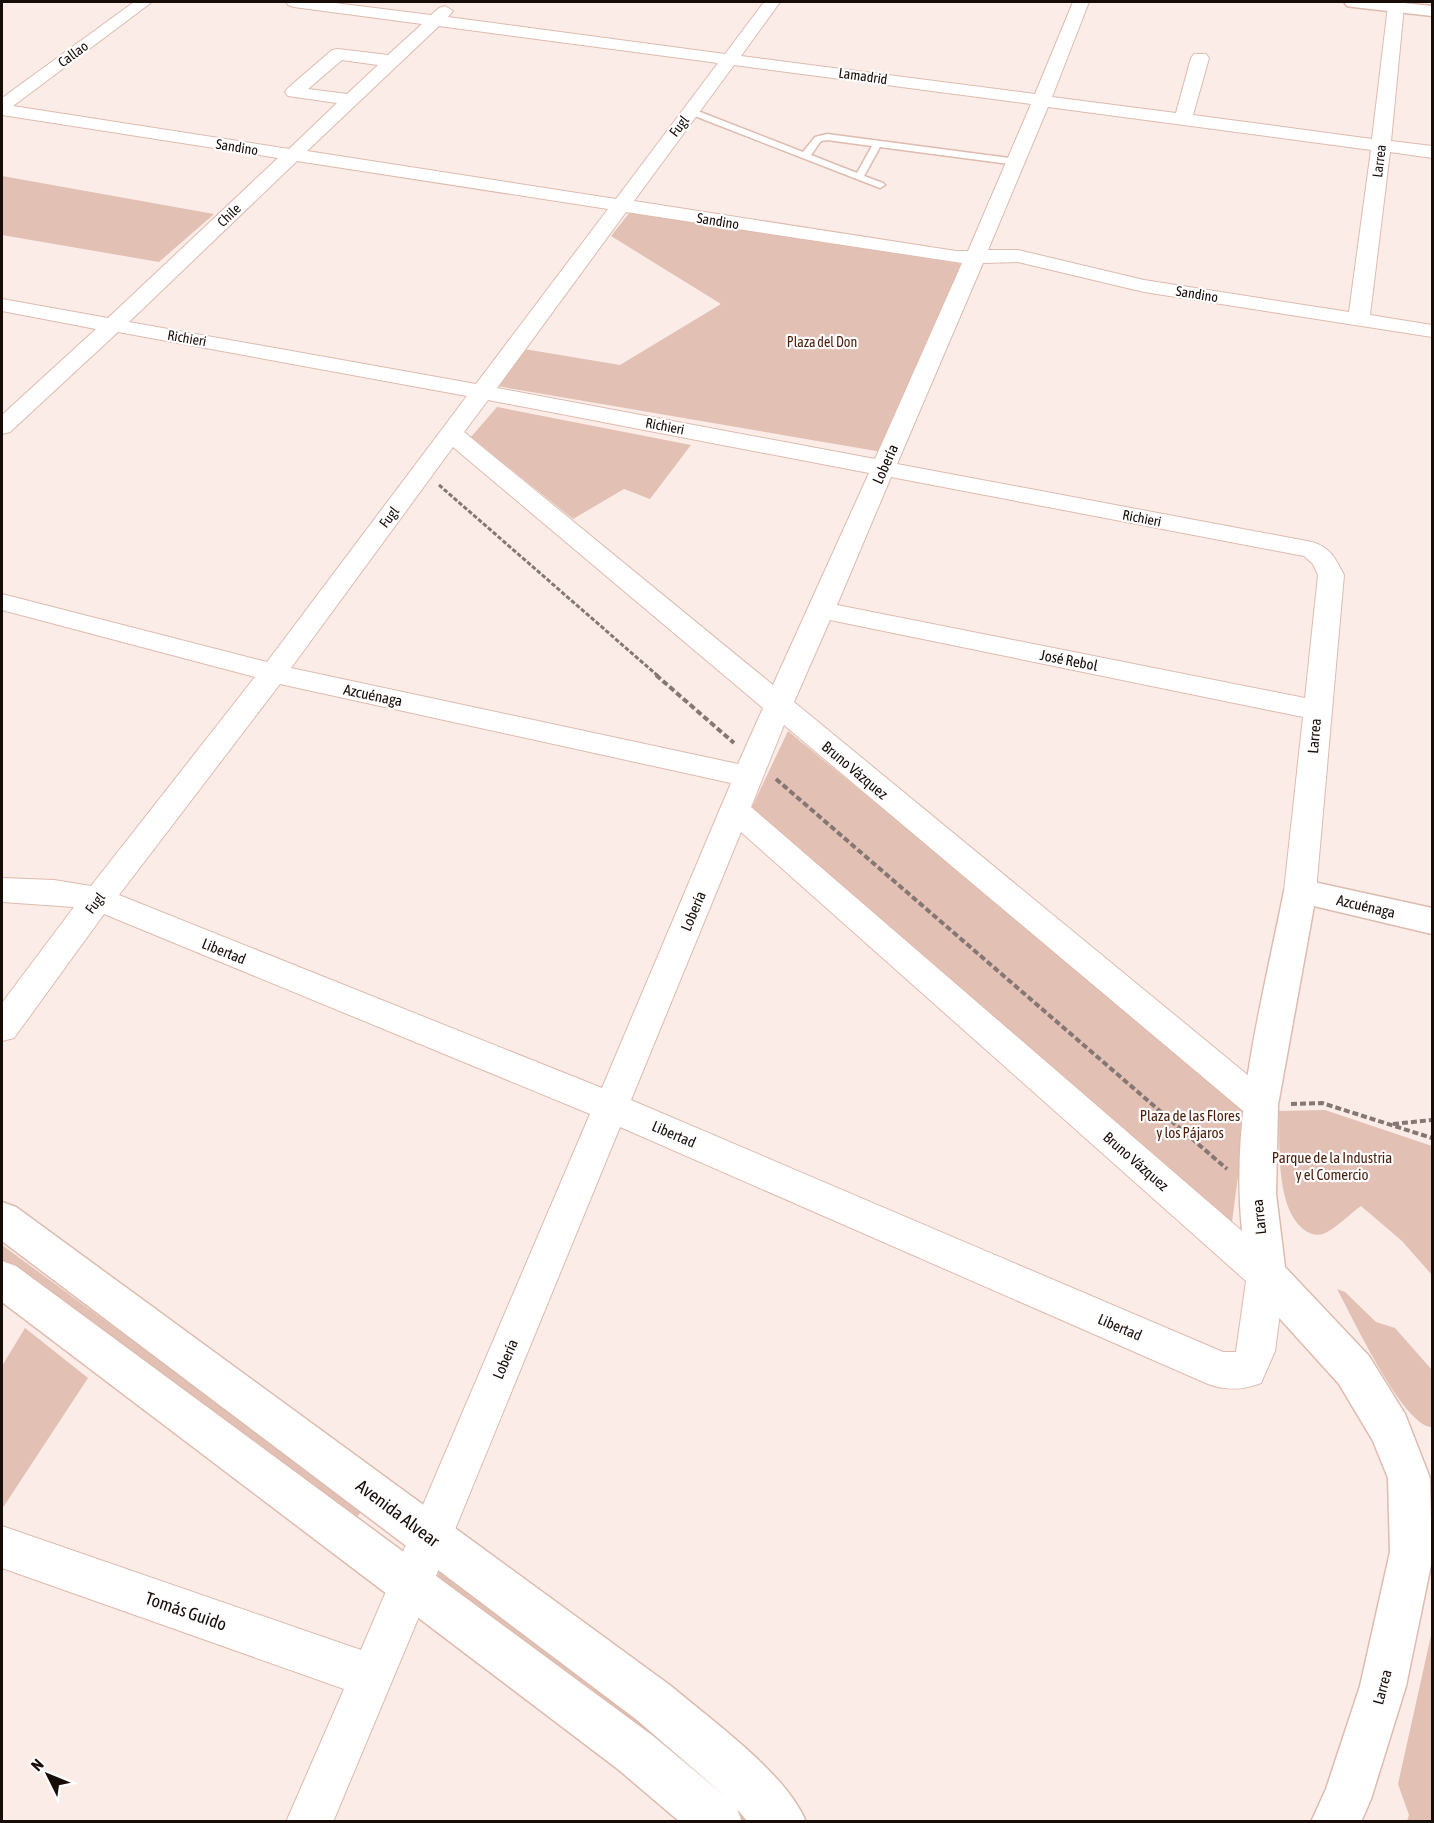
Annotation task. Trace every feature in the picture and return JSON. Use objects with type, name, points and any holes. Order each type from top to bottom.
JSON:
[{"type":"main road","points":[[1353,2],[1396,4],[1432,11]]},
{"type":"main road","name":"Larrea","points":[[1300,891],[1260,1105],[1257,1194],[1266,1275],[1354,1370],[1390,1429],[1409,1478],[1412,1552],[1383,1686],[1347,1799],[1335,1821]]},
{"type":"main road","name":"Azcuénaga","points":[[1300,891],[1432,921]]},
{"type":"main road","name":"Avenida Alvear","points":[[2,1220],[654,1703],[733,1768],[782,1821]]},
{"type":"main road","points":[[2,1279],[412,1583],[636,1753],[718,1821]]},
{"type":"street","name":"Callao","points":[[2,108],[144,2]]},
{"type":"street","name":"Lamadrid","points":[[294,2],[1432,152]]},
{"type":"street","name":"Chile","points":[[2,427],[455,2]]},
{"type":"street","name":"Fugl","points":[[2,1028],[98,899],[273,673],[772,2]]},
{"type":"street","name":"Lobería","points":[[309,1821],[412,1583],[777,705],[976,258],[1043,100],[1081,2]]},
{"type":"street","name":"Larrea","points":[[1359,319],[1382,145],[1396,4]]},
{"type":"street","points":[[350,100],[294,92],[338,54],[391,61]]},
{"type":"street","points":[[1184,119],[1200,58]]},
{"type":"street","name":"Sandino","points":[[2,108],[619,206],[976,258],[1001,255],[1018,256],[1144,286],[1432,331]]},
{"type":"street","name":"Richieri","points":[[2,305],[482,392],[1312,550],[1324,560]]},
{"type":"street","name":"Bruno Vázquez","points":[[451,433],[1260,1105]]},
{"type":"street","name":"Larrea","points":[[1300,891],[1331,575],[1324,560]]},
{"type":"street","name":"Azcuénaga","points":[[2,602],[273,673],[751,768]]},
{"type":"street","name":"José Rebol","points":[[821,610],[1317,710]]},
{"type":"street","name":"Bruno Vázquez","points":[[735,810],[1266,1275]]},
{"type":"street","name":"Libertad","points":[[2,890],[54,892],[98,899],[611,1107],[1222,1371],[1247,1370],[1256,1351],[1266,1275]]},
{"type":"street","name":"Tomás Guido","points":[[2,1547],[370,1676]]},
{"type":"lane","points":[[690,111],[880,185]]},
{"type":"lane","points":[[805,156],[818,139],[828,137],[1017,162]]},
{"type":"lane","points":[[859,177],[878,143]]},
{"type":"path","points":[[423,471],[751,768],[1257,1194]]},
{"type":"path","points":[[1260,1105],[1322,1103],[1432,1138]]},
{"type":"path","points":[[1389,1125],[1432,1120]]},
{"type":"green space","points":[[2,176],[214,214],[159,262],[2,235]]},
{"type":"green space","name":"Plaza del Don","points":[[630,212],[963,264],[882,452],[497,386],[524,349],[620,365],[721,304],[611,236]]},
{"type":"green space","points":[[497,407],[691,445],[650,499],[624,489],[573,519],[471,437]]},
{"type":"green space","name":"Plaza de las Flores y los Pájaros","points":[[788,731],[1247,1108],[1232,1222],[751,809]]},
{"type":"green space","name":"Parque de la Industria y el Comercio","points":[[1325,1110],[1432,1146],[1432,1275],[1402,1241],[1361,1206],[1321,1235],[1308,1232],[1296,1221],[1284,1193],[1281,1176],[1279,1111]]},
{"type":"green space","points":[[2,1245],[363,1510],[354,1520],[2,1261]]},
{"type":"green space","points":[[1337,1289],[1345,1292],[1376,1322],[1395,1328],[1432,1370],[1432,1427],[1420,1422],[1393,1390]]},
{"type":"green space","points":[[25,1328],[88,1378],[2,1509],[2,1366]]},
{"type":"green space","points":[[440,1569],[674,1748],[761,1821],[744,1821],[436,1579]]},
{"type":"green space","points":[[1432,1631],[1432,1821],[1407,1821],[1409,1815],[1398,1784]]}]
